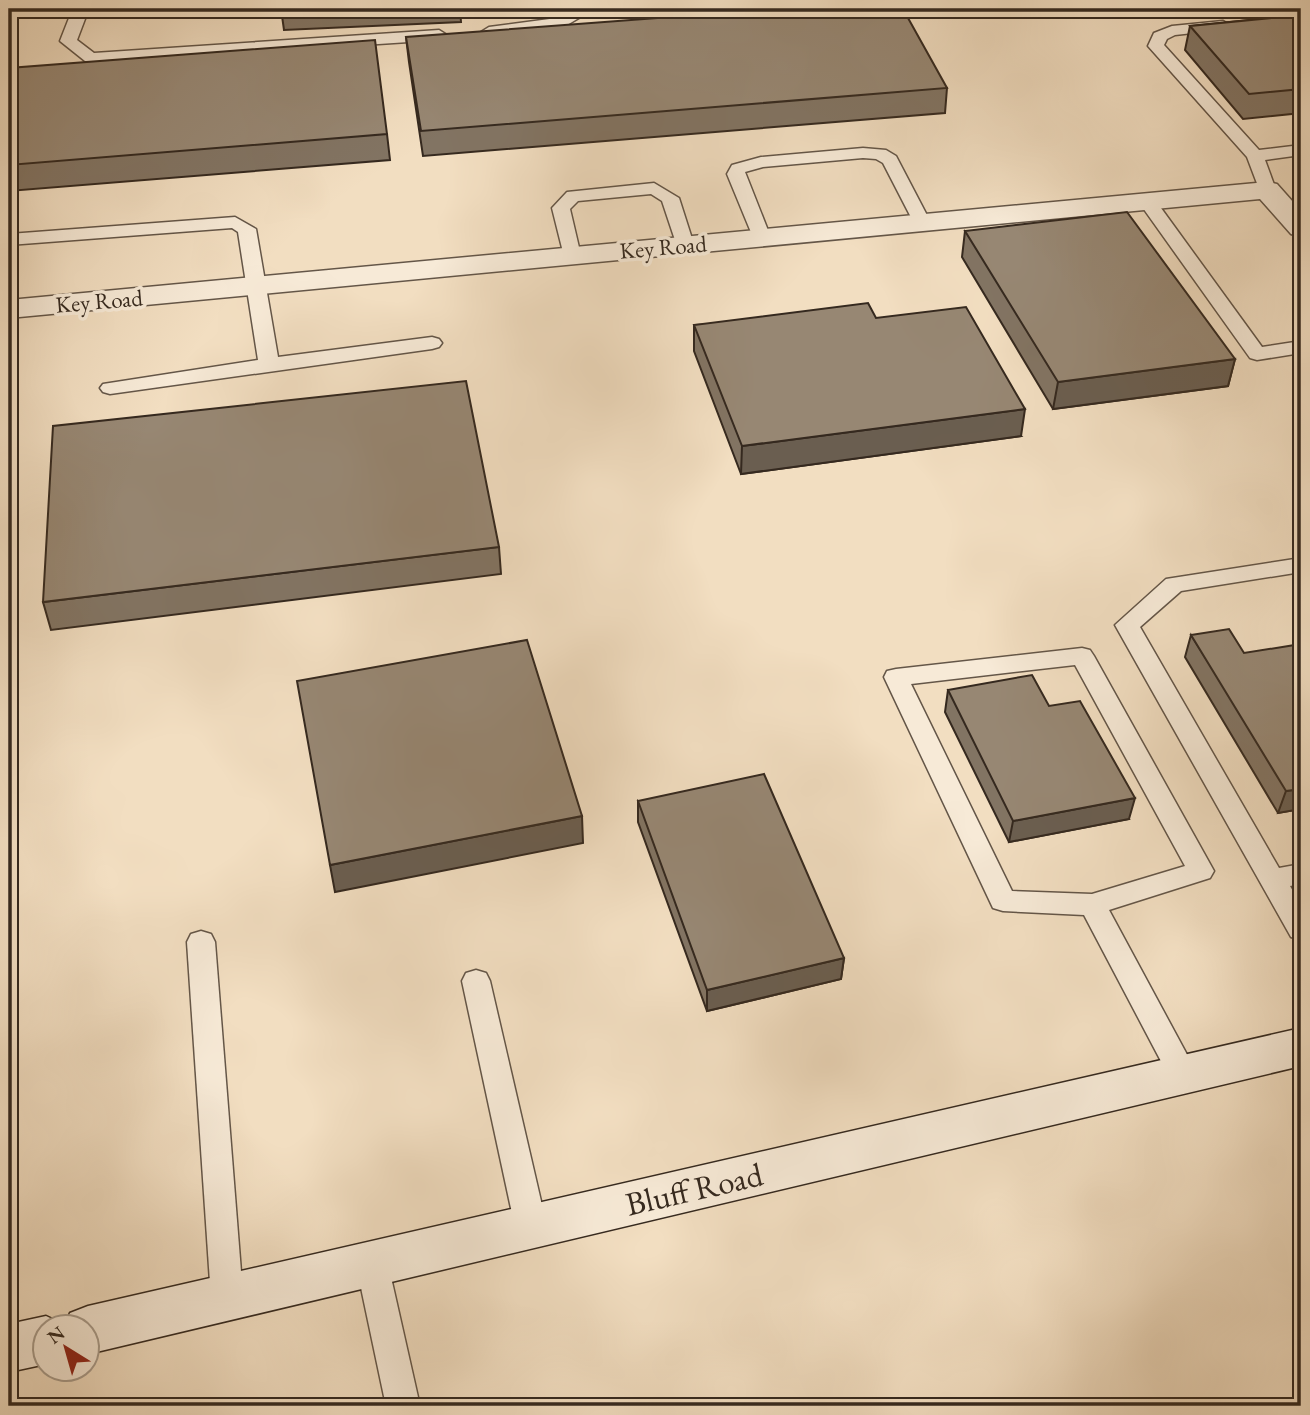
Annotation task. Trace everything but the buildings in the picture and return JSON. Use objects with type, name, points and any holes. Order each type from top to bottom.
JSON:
[{"type":"street","name":"Key Road","points":[[9,309],[1267,190]]},
{"type":"street","points":[[1267,190],[1301,228]]},
{"type":"street","name":"Bluff Road","points":[[102,1327],[1301,1047]]},
{"type":"street","points":[[9,1348],[32,1342]]},
{"type":"lane","points":[[76,9],[80,11],[68,41],[91,58],[451,34]]},
{"type":"lane","points":[[479,33],[561,22],[586,9]]},
{"type":"lane","points":[[1267,190],[1255,156],[1156,46],[1160,36],[1172,31],[1286,21],[1301,13]]},
{"type":"lane","points":[[1255,156],[1301,150]]},
{"type":"lane","points":[[762,238],[736,174],[738,169],[761,162],[863,153],[880,154],[890,160],[922,223]]},
{"type":"lane","points":[[572,256],[561,208],[573,196],[654,188],[670,198],[685,245]]},
{"type":"lane","points":[[1147,201],[1257,354],[1301,347]]},
{"type":"lane","points":[[9,240],[235,222],[247,229],[269,364]]},
{"type":"lane","points":[[110,388],[432,343]]},
{"type":"lane","points":[[1301,565],[1174,584],[1127,625],[1301,929]]},
{"type":"lane","points":[[1082,656],[1201,871],[1092,905],[1003,901],[896,677],[1082,656]]},
{"type":"lane","points":[[1273,879],[1301,874]]},
{"type":"lane","points":[[1092,905],[1183,1075]]},
{"type":"lane","points":[[201,942],[227,1297]]},
{"type":"lane","points":[[476,981],[531,1227]]},
{"type":"lane","points":[[372,1264],[403,1406]]}]
